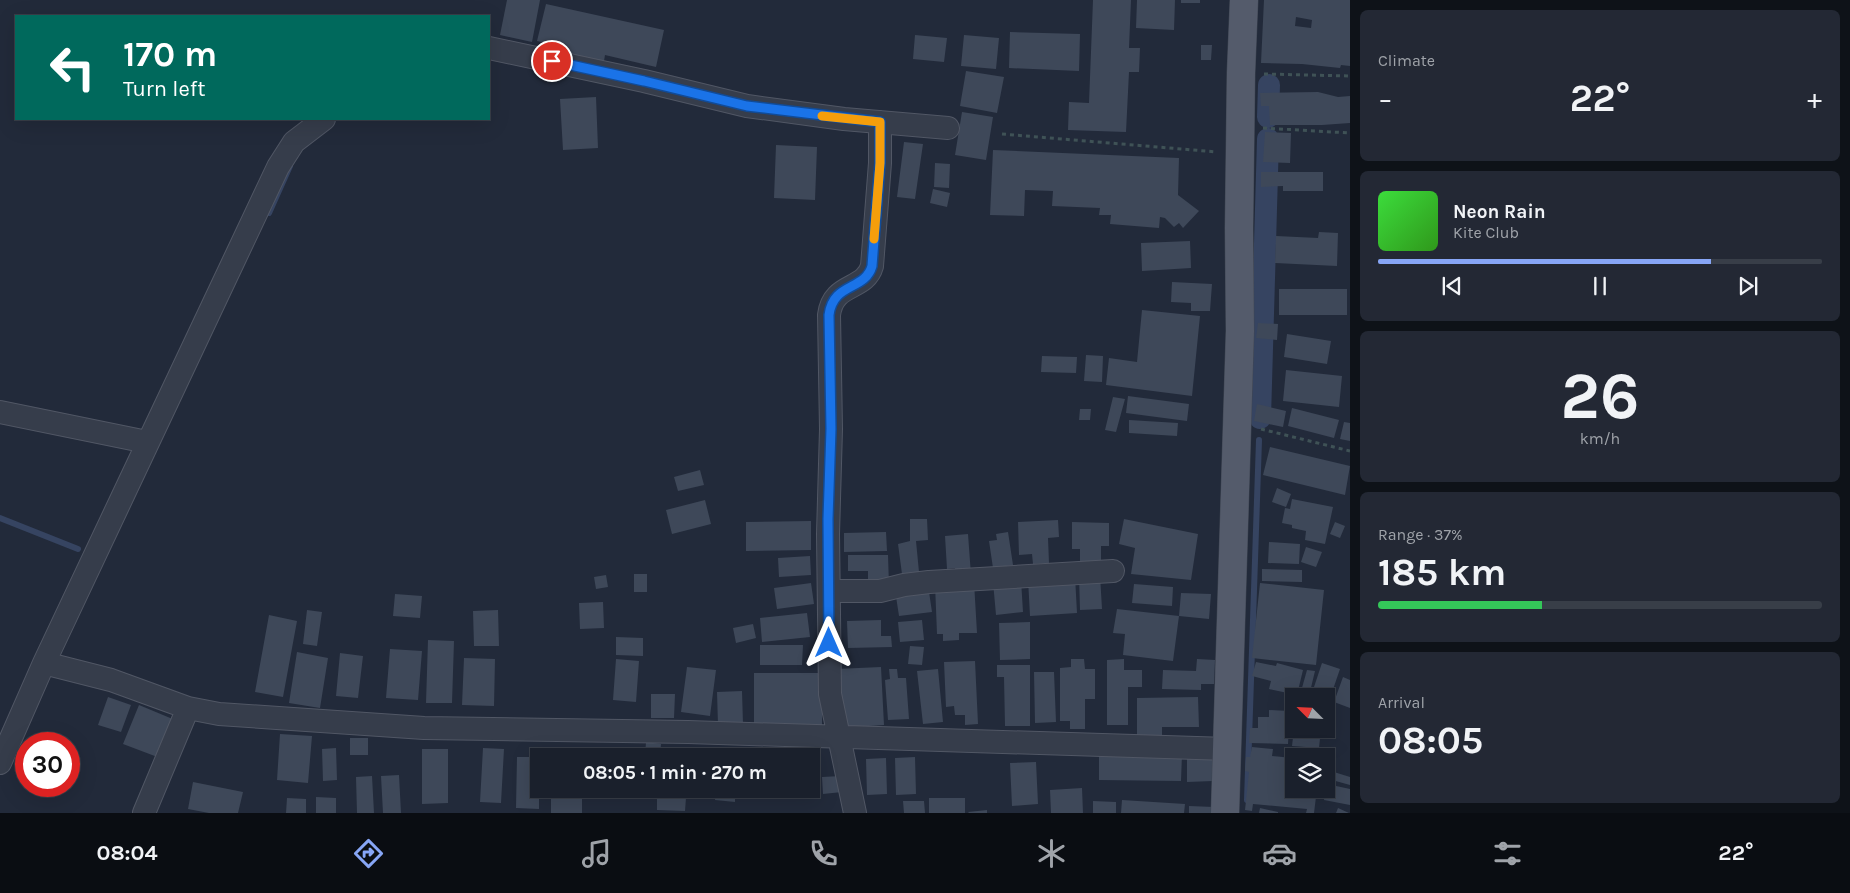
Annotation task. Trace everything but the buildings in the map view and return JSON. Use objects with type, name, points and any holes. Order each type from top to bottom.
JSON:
[{"type":"main road","points":[[1225,813],[1238,427],[1241,73],[1244,0]]},
{"type":"street","points":[[490,48],[644,81],[747,106],[948,128]]},
{"type":"street","points":[[3,749],[278,167],[294,142],[323,120]]},
{"type":"street","points":[[855,813],[830,694],[830,306],[837,296],[866,277],[870,273],[872,266],[880,163],[880,122]]},
{"type":"street","points":[[0,412],[147,442]]},
{"type":"street","points":[[829,591],[880,591],[904,584],[1113,571]]},
{"type":"street","points":[[44,664],[111,680],[188,708],[219,714],[424,728],[688,732],[1228,749]]},
{"type":"street","points":[[144,813],[188,708]]},
{"type":"path","points":[[1241,73],[1350,76]]},
{"type":"path","points":[[1241,126],[1350,133]]},
{"type":"path","points":[[1002,134],[1240,154]]},
{"type":"path","points":[[1238,427],[1277,432],[1350,451]]},
{"type":"waterway","points":[[1268,117],[1269,85]]},
{"type":"waterway","points":[[1260,418],[1268,139]]},
{"type":"waterway","points":[[269,213],[290,166]]},
{"type":"waterway","points":[[1247,800],[1259,440]]},
{"type":"waterway","points":[[0,518],[78,549]]},
{"type":"slow traffic","points":[[822,116],[880,122],[880,163],[874,239]]},
{"type":"route","points":[[552,61],[747,106],[880,122],[880,163],[872,266],[870,273],[866,277],[844,290],[832,300],[829,315],[831,429],[828,519],[829,643]]}]
